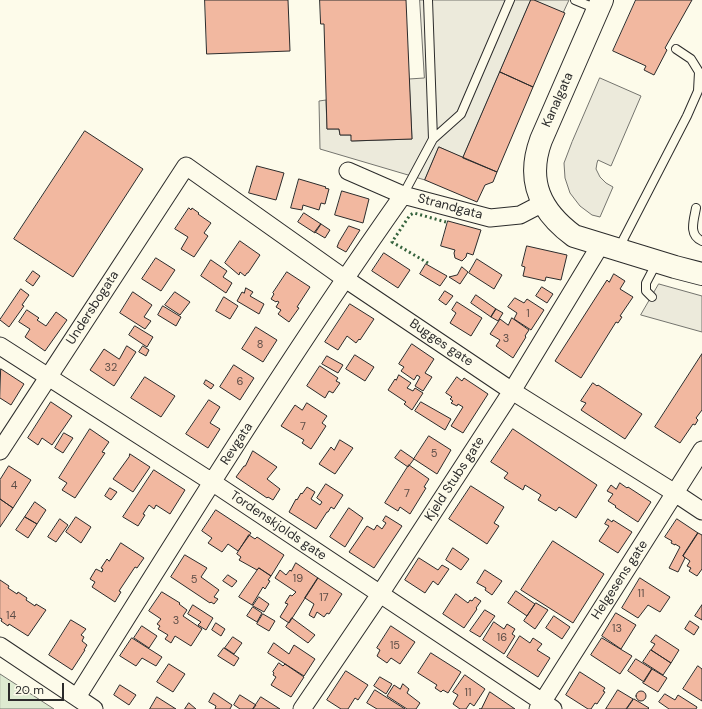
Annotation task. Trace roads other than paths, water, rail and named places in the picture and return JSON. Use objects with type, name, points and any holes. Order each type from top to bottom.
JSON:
[{"type":"main road","name":"Kanalgata","points":[[543,203],[536,187],[534,171],[538,149],[600,5]]},
{"type":"main road","points":[[543,203],[553,218],[574,236],[657,262],[702,274]]},
{"type":"street","name":"Bugges gate","points":[[186,166],[344,278],[512,391],[676,493],[702,511]]},
{"type":"street","name":"Undersbogata","points":[[0,451],[186,166]]},
{"type":"street","name":"Strandgata","points":[[348,171],[403,195],[490,218],[520,215],[543,203]]},
{"type":"street","name":"Revgata","points":[[77,697],[212,482],[344,278],[403,195]]},
{"type":"street","name":"Kjeld Stubs gate","points":[[302,709],[380,594],[512,391],[610,247]]},
{"type":"street","name":"Tordenskjolds gate","points":[[0,346],[212,482],[380,594],[544,707]]},
{"type":"street","name":"Helgesens gate","points":[[544,707],[702,450]]},
{"type":"street","points":[[0,646],[94,709]]},
{"type":"lane","points":[[428,0],[434,139]]},
{"type":"lane","points":[[403,195],[434,139],[461,114],[510,0]]},
{"type":"lane","points":[[575,0],[600,5]]},
{"type":"lane","points":[[610,247],[624,238],[698,91],[699,72],[691,59],[676,49]]},
{"type":"lane","points":[[696,208],[692,227],[696,238],[702,241]]},
{"type":"lane","points":[[652,297],[646,291],[646,283],[657,262]]}]
